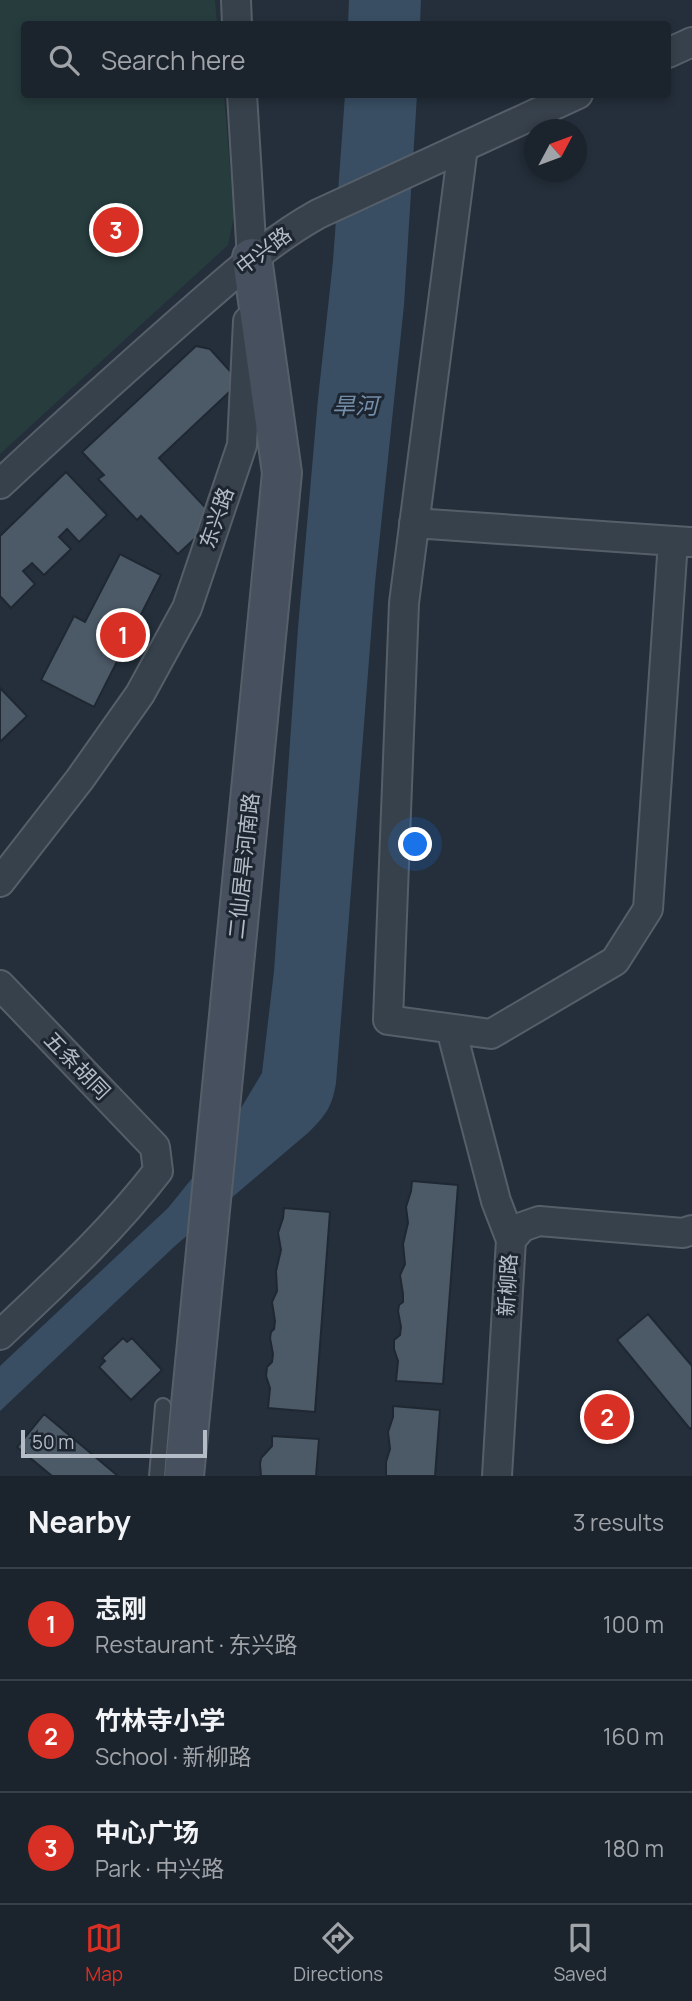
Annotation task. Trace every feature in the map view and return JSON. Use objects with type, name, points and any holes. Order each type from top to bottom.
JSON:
[{"type":"street","points":[[236,0],[237,21]]},
{"type":"street","points":[[671,51],[692,42]]},
{"type":"street","name":"东兴路","points":[[0,882],[80,779],[139,694],[187,608],[242,445],[252,258],[242,98]]},
{"type":"street","name":"中兴路","points":[[0,484],[135,360],[252,258],[293,228],[569,98]]},
{"type":"street","points":[[414,523],[682,541],[648,909],[615,961],[491,1034],[388,1020],[404,603],[414,523],[463,148]]},
{"type":"street","name":"二仙居旱河南路","points":[[184,1476],[282,473],[252,258]]},
{"type":"street","name":"五条胡同","points":[[0,985],[155,1147],[158,1171],[131,1206],[82,1258],[0,1335]]},
{"type":"street","points":[[451,1029],[496,1201],[511,1240]]},
{"type":"street","name":"新柳路","points":[[497,1476],[511,1240],[522,1227],[539,1221],[683,1233],[692,1230]]},
{"type":"lane","points":[[157,1476],[163,1406]]},
{"type":"green space","points":[[0,0],[215,0],[217,21],[21,21],[21,98],[224,98],[234,216],[228,245],[0,454]]},
{"type":"water","points":[[349,0],[421,0],[420,21],[348,21]]},
{"type":"water","name":"旱河","points":[[345,98],[417,98],[404,305],[375,583],[336,1083],[332,1098],[320,1121],[309,1132],[176,1245],[0,1411],[0,1366],[168,1208],[219,1145],[262,1073],[274,971],[298,628],[333,261]]},
{"type":"building","points":[[196,346],[210,349],[240,382],[159,458],[216,519],[178,554],[141,516],[137,520],[98,479],[104,475],[82,452]]},
{"type":"building","points":[[66,472],[107,515],[79,542],[67,529],[59,537],[71,549],[44,575],[32,563],[23,571],[35,584],[11,608],[0,596],[0,536]]},
{"type":"building","points":[[120,554],[161,575],[94,707],[41,680],[74,616],[85,622]]},
{"type":"building","points":[[0,688],[27,716],[0,742]]},
{"type":"building","points":[[412,1181],[458,1185],[443,1384],[396,1381],[398,1361],[394,1340],[400,1335],[401,1327],[398,1311],[403,1302],[400,1275],[405,1264],[403,1244],[408,1223],[406,1207]]},
{"type":"building","points":[[284,1208],[330,1212],[315,1412],[268,1408],[270,1388],[266,1376],[273,1354],[270,1338],[275,1321],[272,1302],[277,1291],[276,1271],[281,1250],[278,1233]]},
{"type":"building","points":[[648,1314],[692,1366],[690,1429],[617,1340]]},
{"type":"building","points":[[123,1338],[127,1342],[132,1338],[162,1370],[131,1400],[99,1367],[105,1361],[102,1358]]},
{"type":"building","points":[[393,1406],[440,1410],[435,1476],[386,1476],[390,1449],[388,1432]]},
{"type":"building","points":[[44,1414],[118,1476],[52,1476],[17,1447]]},
{"type":"building","points":[[272,1436],[319,1439],[316,1476],[261,1476],[261,1458],[272,1446]]},
{"type":"place","name":"中心广场","points":[[116,230]]},
{"type":"place","name":"志刚","points":[[123,635]]},
{"type":"place","name":"竹林寺小学","points":[[607,1417]]}]
